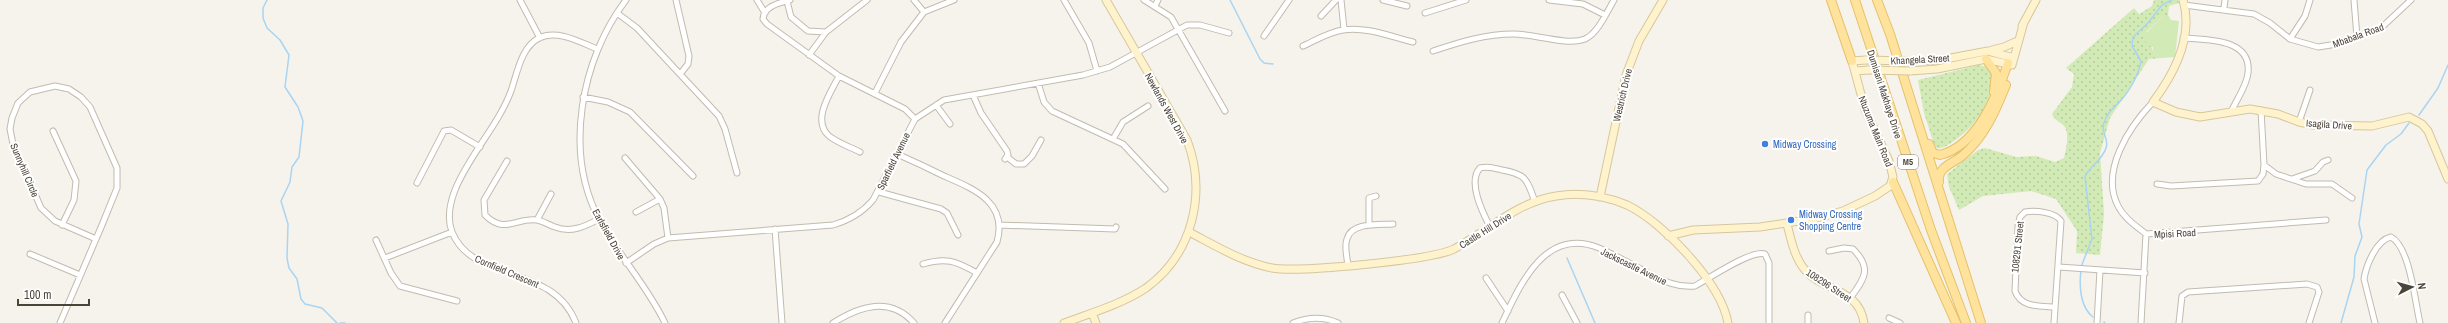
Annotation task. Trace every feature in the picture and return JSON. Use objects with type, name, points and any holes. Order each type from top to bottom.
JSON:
[{"type":"main road","points":[[1831,0],[1852,61]]},
{"type":"main road","name":"Dumisani Makhaye Drive","points":[[1854,0],[1927,217],[1966,323]]},
{"type":"main road","name":"M5","points":[[1877,0],[1890,34],[1941,191],[1981,323]]},
{"type":"main road","points":[[1987,55],[1996,73],[1992,102]]},
{"type":"main road","points":[[1906,83],[1930,148],[1936,154],[1944,154],[1970,135],[1987,114],[2011,61]]},
{"type":"main road","points":[[1941,191],[1939,173],[1966,151],[1992,118],[2011,61]]},
{"type":"main road","points":[[1893,182],[1956,323]]},
{"type":"street","points":[[520,0],[540,38],[562,36],[597,49]]},
{"type":"street","name":"Earlsfield Drive","points":[[626,0],[616,12],[597,49],[583,96],[580,127],[581,151],[590,198],[599,219],[665,323]]},
{"type":"street","points":[[676,0],[689,56],[688,64],[681,73]]},
{"type":"street","points":[[757,0],[765,13]]},
{"type":"street","points":[[809,54],[826,32],[867,0]]},
{"type":"street","points":[[914,0],[924,12]]},
{"type":"street","points":[[875,93],[901,42],[924,12],[954,0]]},
{"type":"street","points":[[1064,0],[1088,43],[1097,71]]},
{"type":"street","name":"Newlands West Drive","points":[[1064,323],[1123,300],[1146,287],[1167,268],[1182,247],[1189,232],[1197,194],[1191,150],[1181,128],[1106,0]]},
{"type":"street","points":[[1144,0],[1171,17],[1226,111]]},
{"type":"street","points":[[1155,6],[1158,0]]},
{"type":"street","points":[[1264,36],[1290,0]]},
{"type":"street","points":[[1322,16],[1336,0]]},
{"type":"street","points":[[1341,0],[1344,30]]},
{"type":"street","points":[[1383,0],[1407,6]]},
{"type":"street","points":[[1425,12],[1466,0]]},
{"type":"street","points":[[1549,0],[1583,4],[1605,15]]},
{"type":"street","points":[[1433,51],[1481,36],[1514,34],[1579,40],[1592,34],[1614,0]]},
{"type":"street","name":"Westrich Drive","points":[[1600,197],[1626,75],[1639,42],[1663,0]]},
{"type":"street","points":[[2011,61],[2015,42],[2036,0]]},
{"type":"street","points":[[2224,8],[2225,0]]},
{"type":"street","points":[[2290,40],[2305,16],[2310,0]]},
{"type":"street","points":[[2354,0],[2357,37]]},
{"type":"street","name":"Mbabala Road","points":[[2184,3],[2224,8],[2258,15],[2290,40],[2318,47],[2357,37],[2390,23],[2411,0]]},
{"type":"street","points":[[826,32],[808,31],[791,17],[788,1],[775,5],[765,13],[763,19],[767,24],[839,76],[905,109],[915,119]]},
{"type":"street","name":"Mpisi Road","points":[[2184,3],[2181,55],[2174,73],[2153,102],[2132,125],[2124,140],[2115,168],[2113,181],[2114,193],[2118,208],[2127,219],[2146,234],[2326,220]]},
{"type":"street","points":[[616,12],[637,28],[681,73],[719,116],[737,173]]},
{"type":"street","points":[[2011,61],[2024,22]]},
{"type":"street","name":"Sparfield Avenue","points":[[626,263],[654,244],[668,238],[833,225],[844,222],[864,210],[879,192],[915,119],[944,100],[1097,71],[1123,62],[1178,30],[1192,24],[1229,33]]},
{"type":"street","points":[[1303,46],[1332,32],[1344,30],[1359,30],[1413,42]]},
{"type":"street","name":"Cornfield Crescent","points":[[540,38],[524,54],[507,99],[455,189],[450,211],[452,232],[459,244],[474,258],[548,288],[569,308],[576,323]]},
{"type":"street","points":[[2183,38],[2225,42],[2233,45],[2245,55],[2248,74],[2232,110]]},
{"type":"street","points":[[1987,55],[2015,42]]},
{"type":"street","name":"Khangela Street","points":[[1852,61],[1940,60],[1987,55],[2011,61]]},
{"type":"street","name":"Khangela Street","points":[[1855,71],[1937,70],[1987,55]]},
{"type":"street","name":"Ntuzuma Main Road","points":[[1852,61],[1863,104],[1889,161],[1893,182]]},
{"type":"street","points":[[839,76],[822,114],[822,123],[825,131],[830,136],[860,152]]},
{"type":"street","points":[[1038,83],[1044,102],[1052,111],[1128,147],[1165,188]]},
{"type":"street","name":"Sunnyhill Circle","points":[[60,323],[80,275],[96,238],[117,188],[116,168],[90,108],[81,97],[62,87],[44,87],[30,92],[18,103],[12,118],[10,129],[13,144],[41,208],[50,219],[96,238]]},
{"type":"street","points":[[2299,122],[2310,90]]},
{"type":"street","points":[[973,95],[980,113],[1007,151],[1006,158],[1016,164],[1024,164],[1032,156],[1041,140]]},
{"type":"street","points":[[583,96],[608,102],[630,112],[693,176]]},
{"type":"street","name":"Isagila Drive","points":[[2153,102],[2176,112],[2200,117],[2232,110],[2261,110],[2299,122],[2333,126],[2372,126],[2402,118],[2415,119],[2428,131],[2448,179]]},
{"type":"street","points":[[936,105],[950,124]]},
{"type":"street","points":[[1113,139],[1123,122],[1148,106]]},
{"type":"street","points":[[2157,184],[2171,186],[2255,182],[2261,177],[2264,165],[2261,110]]},
{"type":"street","points":[[417,183],[444,131],[448,130],[454,132],[480,147]]},
{"type":"street","points":[[53,131],[76,181],[74,200],[62,224]]},
{"type":"street","points":[[897,154],[977,191],[993,207],[999,225],[997,242],[945,323]]},
{"type":"street","points":[[625,158],[660,199],[664,208],[668,238]]},
{"type":"street","points":[[2292,179],[2315,171],[2323,162],[2328,160]]},
{"type":"street","points":[[507,162],[484,200],[485,215],[492,222],[499,224],[537,220],[556,228],[571,230],[581,228],[599,219]]},
{"type":"street","points":[[2264,165],[2270,171],[2312,185],[2332,184],[2352,198]]},
{"type":"street","points":[[1490,227],[1477,196],[1476,174],[1480,168],[1488,167],[1519,173],[1526,179],[1535,202]]},
{"type":"street","points":[[1668,236],[1693,230],[1787,224],[1842,210],[1875,196],[1893,182]]},
{"type":"street","points":[[879,192],[941,209],[946,213],[958,235]]},
{"type":"street","points":[[537,220],[551,194]]},
{"type":"street","name":"Castle Hill Drive","points":[[1189,232],[1243,260],[1274,268],[1348,265],[1444,253],[1535,202],[1574,194],[1600,197],[1636,211],[1668,236],[1708,278],[1724,305],[1728,323]]},
{"type":"street","points":[[1369,226],[1368,198],[1376,196]]},
{"type":"street","points":[[636,212],[660,199]]},
{"type":"street","name":"108291 Street","points":[[2054,323],[2058,267],[2060,219],[2052,214],[2028,212],[2023,214],[2018,226],[2014,291],[2026,304],[2055,307]]},
{"type":"street","points":[[1348,265],[1346,240],[1350,233],[1356,228],[1393,224]]},
{"type":"street","name":"108296 Street","points":[[1787,224],[1795,253],[1804,269],[1818,280],[1851,297],[1859,308],[1864,323]]},
{"type":"street","points":[[999,225],[1095,229],[1115,229],[1116,227]]},
{"type":"street","points":[[775,229],[782,323]]},
{"type":"street","points":[[385,258],[452,232]]},
{"type":"street","points":[[2141,323],[2146,234]]},
{"type":"street","points":[[2375,323],[2364,279],[2373,255],[2386,238],[2391,237],[2397,241],[2404,253],[2420,323]]},
{"type":"street","points":[[376,240],[391,274],[400,286],[457,301]]},
{"type":"street","name":"Jackscastle Avenue","points":[[1502,323],[1535,263],[1544,256],[1566,245],[1574,244],[1598,248],[1679,286],[1695,286],[1746,258],[1759,253],[1765,254],[1769,263],[1769,323]]},
{"type":"street","points":[[1829,251],[1844,248],[1853,249],[1865,267],[1864,280],[1851,297]]},
{"type":"street","points":[[30,254],[80,275]]},
{"type":"street","points":[[922,264],[943,259],[962,264],[977,272]]},
{"type":"street","points":[[2058,267],[2145,273]]},
{"type":"street","points":[[2097,323],[2100,270]]},
{"type":"street","points":[[1486,278],[1508,311]]},
{"type":"street","points":[[2179,323],[2182,296],[2188,292],[2310,284],[2317,287],[2319,296],[2309,323]]},
{"type":"street","points":[[1562,295],[1575,322]]},
{"type":"street","points":[[833,323],[860,309],[890,307],[905,313],[914,323]]},
{"type":"street","points":[[1092,313],[1096,323]]},
{"type":"street","points":[[1808,315],[1808,323]]},
{"type":"street","points":[[1293,323],[1311,318],[1330,320],[1338,323]]},
{"type":"street","points":[[1889,318],[1900,323]]},
{"type":"green space","points":[[2154,0],[2178,0],[2179,3],[2169,6],[2168,15],[2164,15],[2146,32],[2153,51],[2162,58],[2149,59],[2110,118],[2100,153],[2104,214],[2100,255],[2076,253],[2077,231],[2056,199],[2031,191],[1983,196],[1959,210],[1949,187],[1947,174],[1978,150],[1985,148],[2016,157],[2036,156],[2055,162],[2064,158],[2067,132],[2064,126],[2056,120],[2052,114],[2072,87],[2074,74],[2066,68],[2134,8],[2139,14],[2152,6]]},
{"type":"green space","points":[[2164,15],[2168,15],[2171,20],[2179,21],[2175,57],[2162,58],[2153,51],[2153,47],[2147,45],[2143,36]]},
{"type":"green space","points":[[1979,65],[1990,68],[1992,78],[1992,89],[1984,109],[1962,135],[1946,146],[1937,148],[1934,144],[1924,113],[1918,80]]},
{"type":"waterway","points":[[267,0],[263,8],[263,18],[267,28],[280,40],[289,55],[285,87],[298,107],[303,121],[299,157],[292,167],[290,182],[281,201],[288,224],[287,258],[289,268],[297,279],[301,299],[305,304],[322,308],[337,323]]},
{"type":"waterway","points":[[1230,0],[1260,59],[1264,63],[1273,64]]},
{"type":"waterway","points":[[2081,267],[2092,239],[2085,177],[2089,170],[2102,156],[2106,148],[2107,141],[2103,127],[2106,118],[2128,91],[2138,71],[2141,61],[2132,46],[2133,37],[2148,23],[2162,5],[2172,0]]},
{"type":"waterway","points":[[2419,115],[2438,88],[2448,65]]},
{"type":"waterway","points":[[2341,323],[2354,277],[2355,256],[2362,237],[2359,224],[2367,170],[2386,145],[2401,134],[2409,123]]},
{"type":"waterway","points":[[1567,258],[1595,323]]},
{"type":"waterway","points":[[2081,270],[2081,296],[2085,308],[2093,317]]},
{"type":"waterway","points":[[340,323],[345,323]]},
{"type":"place","name":"Midway Crossing","points":[[1765,144]]},
{"type":"place","name":"Midway Crossing Shopping Centre","points":[[1791,220]]}]
